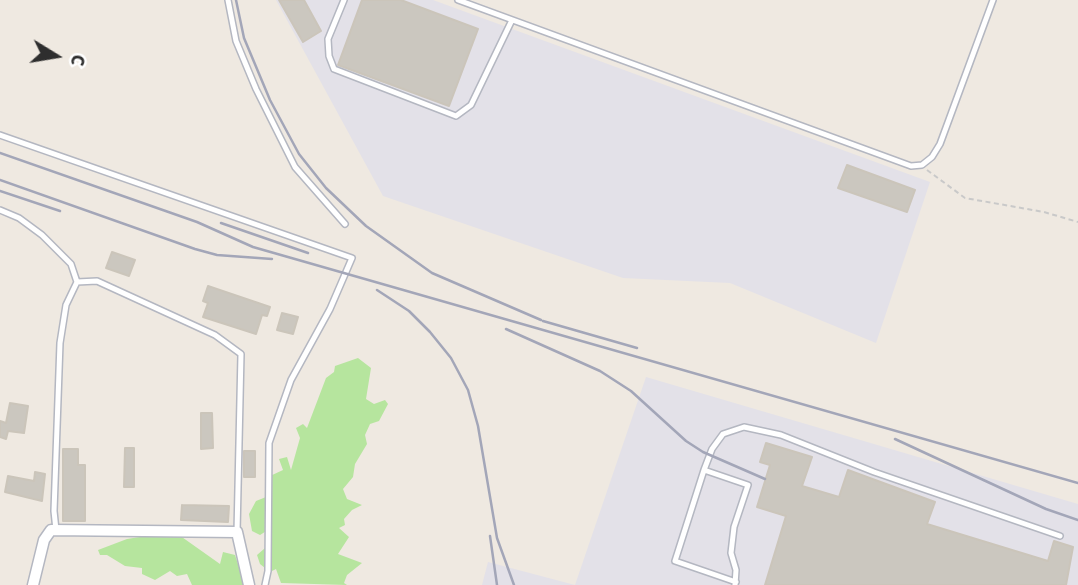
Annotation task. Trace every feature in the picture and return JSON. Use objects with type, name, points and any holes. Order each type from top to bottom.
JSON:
[{"type":"street","points":[[33,585],[47,532],[56,530],[237,532],[249,585]]},
{"type":"lane","points":[[228,0],[236,41],[256,89],[295,167],[345,224]]},
{"type":"lane","points":[[344,0],[328,39],[329,56],[334,69],[456,116],[471,105],[512,20]]},
{"type":"lane","points":[[458,0],[898,164],[922,165],[932,157],[940,144],[993,0]]},
{"type":"lane","points":[[0,135],[352,257],[330,309],[291,380],[269,443],[268,571],[265,585]]},
{"type":"lane","points":[[0,210],[19,218],[42,236],[71,264],[77,282],[66,305],[60,343],[54,510],[56,530]]},
{"type":"lane","points":[[77,282],[97,281],[215,335],[241,354],[237,532]]},
{"type":"lane","points":[[704,470],[748,485],[731,553],[736,583],[676,561],[704,470],[712,449],[723,435],[744,427],[781,435],[886,476],[1060,536]]},
{"type":"path","points":[[922,165],[965,198],[1044,212],[1078,222]]},
{"type":"shaded area","points":[[276,0],[433,0],[930,182],[876,343],[730,283],[623,278],[383,196]]},
{"type":"shaded area","points":[[646,377],[1078,504],[1078,585],[575,585]]},
{"type":"shaded area","points":[[488,562],[575,585],[482,585]]},
{"type":"green space","points":[[358,358],[371,368],[366,399],[374,404],[385,400],[388,404],[379,421],[370,424],[365,435],[367,444],[355,464],[353,477],[343,489],[347,499],[362,505],[352,510],[344,519],[345,525],[339,528],[349,537],[338,554],[362,563],[347,575],[344,583],[347,585],[281,583],[276,569],[270,572],[260,564],[257,555],[272,542],[271,528],[260,535],[252,531],[249,514],[256,501],[271,495],[270,476],[283,470],[279,459],[287,457],[291,470],[300,438],[296,428],[303,424],[307,428],[326,378],[334,372],[335,366]]},
{"type":"green space","points":[[158,534],[179,535],[220,564],[223,552],[235,555],[245,585],[192,585],[187,574],[177,576],[170,571],[155,580],[142,574],[142,568],[125,566],[107,555],[100,555],[98,550],[127,539]]},
{"type":"building","points":[[279,0],[304,0],[321,31],[303,42]]},
{"type":"building","points":[[362,0],[401,0],[478,29],[449,106],[338,65]]},
{"type":"building","points":[[847,165],[915,190],[907,212],[838,188]]},
{"type":"building","points":[[112,252],[135,260],[129,276],[106,268]]},
{"type":"building","points":[[208,286],[270,307],[267,316],[262,315],[256,334],[203,317],[208,303],[203,301]]},
{"type":"building","points":[[282,313],[298,317],[293,334],[277,330]]},
{"type":"building","points":[[10,403],[28,406],[24,433],[8,431],[6,439],[0,437],[0,421],[6,423]]},
{"type":"building","points":[[201,413],[212,413],[213,448],[201,449]]},
{"type":"building","points":[[766,443],[812,457],[802,486],[839,497],[848,470],[935,502],[927,524],[1048,561],[1054,541],[1073,547],[1066,585],[765,585],[786,516],[757,507],[770,465],[760,462]]},
{"type":"building","points":[[125,448],[134,448],[134,487],[124,487]]},
{"type":"building","points":[[63,449],[78,449],[78,465],[85,465],[85,521],[63,521]]},
{"type":"building","points":[[244,451],[255,451],[255,477],[244,477]]},
{"type":"building","points":[[35,472],[45,474],[42,501],[5,492],[8,476],[34,481]]},
{"type":"building","points":[[182,505],[229,506],[228,522],[181,520]]},
{"type":"railway","points":[[236,0],[244,38],[270,100],[299,154],[326,188],[366,226],[432,273],[541,320]]},
{"type":"railway","points":[[0,153],[197,222],[253,247],[1078,483]]},
{"type":"railway","points":[[0,180],[195,249],[217,255],[272,259]]},
{"type":"railway","points":[[0,191],[60,211]]},
{"type":"railway","points":[[221,223],[308,253]]},
{"type":"railway","points":[[377,290],[409,311],[430,332],[451,358],[468,390],[478,426],[497,538],[514,585]]},
{"type":"railway","points":[[543,321],[637,348]]},
{"type":"railway","points":[[506,329],[600,371],[631,391],[686,441],[703,452],[765,479]]},
{"type":"railway","points":[[895,439],[1046,509],[1078,520]]},
{"type":"railway","points":[[490,536],[497,585]]}]
